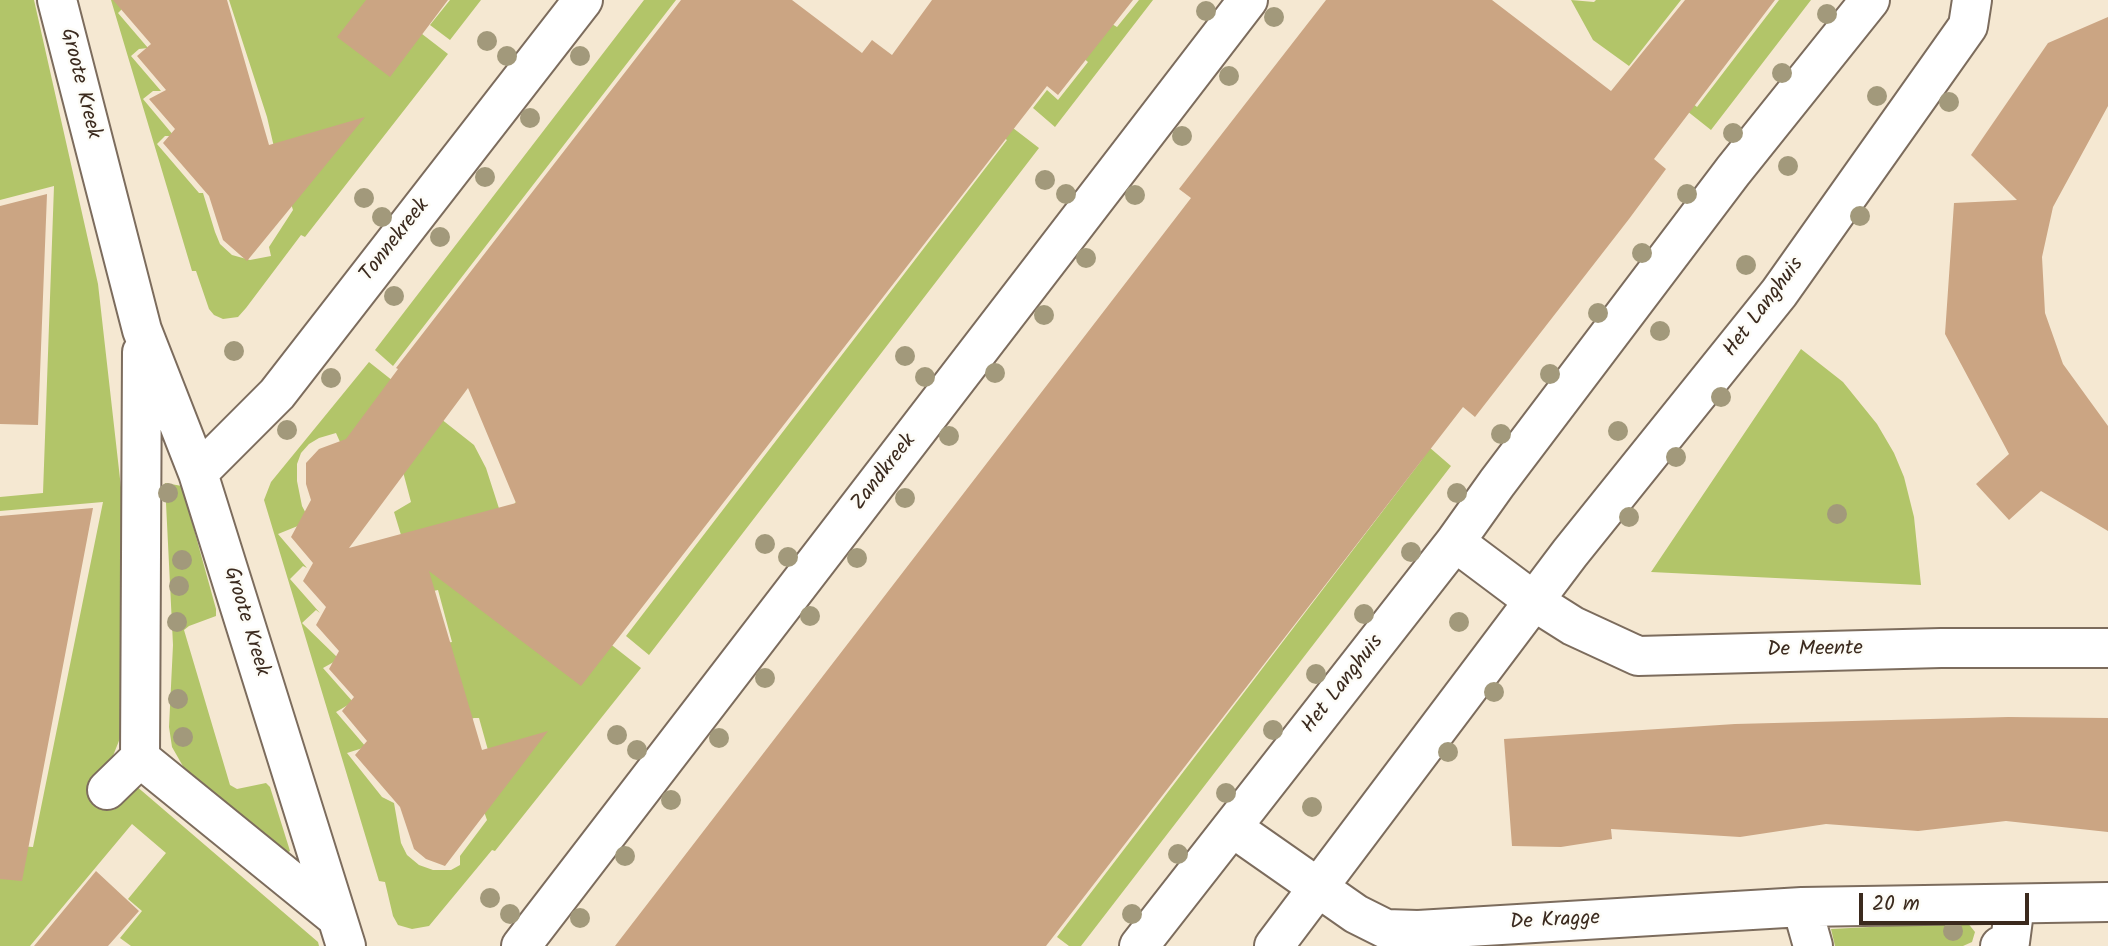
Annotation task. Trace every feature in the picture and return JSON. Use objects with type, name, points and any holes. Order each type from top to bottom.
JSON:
[{"type":"street","name":"Groote Kreek","points":[[57,0],[142,330],[198,473],[341,932]]},
{"type":"street","name":"Tonnekreek","points":[[198,473],[278,394],[583,0]]},
{"type":"street","name":"Zandkreek","points":[[521,946],[1248,0]]},
{"type":"street","name":"Het Langhuis","points":[[1139,946],[1455,542],[1732,171],[1870,0]]},
{"type":"street","name":"Het Langhuis","points":[[1273,946],[1579,542],[1779,293],[1968,26],[1972,0]]},
{"type":"street","name":"Groote Kreek","points":[[142,330],[140,758],[341,932]]},
{"type":"street","points":[[1455,542],[1535,602]]},
{"type":"street","name":"De Meente","points":[[1535,602],[1573,626],[1638,656],[1941,648],[2108,648]]},
{"type":"street","points":[[107,790],[140,758]]},
{"type":"street","points":[[1233,828],[1318,889]]},
{"type":"street","name":"De Kragge","points":[[1318,889],[1370,922],[1386,929],[1401,931],[1802,907],[2108,902]]},
{"type":"street","points":[[2000,946],[2010,942],[2015,904]]},
{"type":"street","points":[[1802,907],[1813,946]]},
{"type":"green space","points":[[0,0],[34,0],[98,284],[125,523],[124,728],[111,761],[88,791],[114,810],[135,785],[318,942],[319,946],[131,946],[120,938],[142,911],[128,899],[166,853],[132,824],[30,946],[0,946],[0,845],[33,847],[103,502],[0,511],[0,497],[43,493],[54,186],[0,200]]},
{"type":"green space","points":[[111,0],[131,0],[118,13],[148,48],[139,49],[131,56],[161,91],[153,91],[143,99],[174,136],[165,136],[157,144],[199,193],[203,193],[220,244],[232,255],[250,260],[271,256],[269,247],[293,210],[267,117],[229,0],[378,0],[448,54],[305,237],[301,235],[238,317],[223,319],[214,315],[209,309],[196,271],[192,271]]},
{"type":"green space","points":[[450,0],[481,0],[450,40],[430,25]]},
{"type":"green space","points":[[644,0],[676,0],[393,366],[375,350]]},
{"type":"green space","points":[[1139,0],[1153,0],[1055,127],[1033,108],[1047,90],[1058,100],[1088,62],[1076,52],[1102,18],[1117,27]]},
{"type":"green space","points":[[1571,0],[1681,0],[1629,66],[1593,40]]},
{"type":"green space","points":[[1779,0],[1811,0],[1711,130],[1682,107],[1687,99],[1697,107]]},
{"type":"green space","points":[[897,57],[915,63],[1006,131],[1013,128],[1039,148],[649,655],[626,636],[1007,140],[932,82],[877,152],[871,151],[811,227],[829,243],[777,309],[762,298],[731,340],[745,351],[694,418],[681,405],[652,443],[648,442],[582,532],[597,545],[577,569],[591,580],[575,598],[536,568],[512,507],[519,498],[535,512],[556,485],[541,474],[547,465],[566,479],[636,389],[617,374],[630,358],[663,379],[684,349],[673,341],[689,321],[670,306],[676,298],[696,313],[719,285],[699,266],[715,245],[733,259],[771,209],[752,197],[759,188],[780,205],[797,182],[776,166],[790,149],[820,171],[848,135],[818,111],[828,99],[845,113],[861,91],[868,95]]},
{"type":"green space","points":[[1801,349],[1843,382],[1877,424],[1894,453],[1904,477],[1914,517],[1921,585],[1651,572]]},
{"type":"green space","points":[[369,362],[474,445],[486,468],[514,555],[553,599],[641,668],[495,851],[492,850],[429,926],[412,929],[398,925],[393,916],[385,882],[379,881],[264,500],[271,482]],"holes":[[[336,433],[340,442],[398,453],[411,502],[394,512],[419,594],[438,590],[452,642],[433,645],[457,724],[479,718],[491,761],[471,775],[487,820],[460,856],[460,865],[451,870],[433,870],[419,865],[407,855],[401,843],[394,803],[382,797],[347,753],[366,747],[336,712],[353,702],[323,668],[339,659],[302,623],[316,610],[320,613],[290,579],[303,566],[307,568],[278,534],[310,521],[302,506],[297,481],[297,464],[301,453],[319,438]]]},
{"type":"green space","points":[[1429,447],[1451,466],[1081,946],[1069,946],[1057,937]]},
{"type":"green space","points":[[165,483],[182,486],[216,609],[216,616],[184,630],[230,785],[237,789],[266,783],[270,787],[290,851],[286,854],[188,775],[172,747],[169,727],[173,645]]},
{"type":"green space","points":[[1967,922],[1975,932],[1972,942],[1963,946],[1835,946],[1831,929]]},
{"type":"building","points":[[113,0],[227,0],[269,145],[365,117],[247,261],[223,240],[209,196],[163,143],[175,129],[149,99],[166,90],[137,56],[151,44]]},
{"type":"building","points":[[366,0],[448,0],[390,77],[337,37]]},
{"type":"building","points":[[681,0],[792,0],[862,53],[872,40],[892,55],[932,0],[1133,0],[1058,95],[1047,86],[581,686],[429,571],[482,750],[548,731],[445,866],[426,859],[414,849],[400,807],[355,755],[367,741],[342,711],[354,697],[329,669],[339,651],[316,625],[326,607],[303,581],[313,563],[291,537],[311,500],[306,484],[306,463],[319,449],[346,439],[398,369],[396,368]],"holes":[[[468,388],[516,503],[349,548]]]},
{"type":"building","points":[[1326,0],[1492,0],[1611,91],[1685,0],[1775,0],[1654,159],[1666,169],[1629,219],[1475,417],[1463,407],[1046,946],[615,946],[1191,198],[1179,189]]},
{"type":"building","points":[[2108,17],[2108,106],[2053,207],[2042,257],[2045,313],[2063,364],[2108,426],[2108,531],[2041,491],[2009,520],[1976,484],[2009,454],[1945,334],[1954,203],[2017,200],[1971,155],[2048,43]]},
{"type":"building","points":[[47,194],[38,425],[0,424],[0,206]]},
{"type":"building","points":[[93,508],[22,881],[0,879],[0,516]]},
{"type":"building","points":[[2008,717],[2108,718],[2108,832],[2006,821],[1918,831],[1826,824],[1740,837],[1611,829],[1612,839],[1561,847],[1512,846],[1504,739],[1735,724]]},
{"type":"building","points":[[96,871],[139,911],[108,946],[34,946]]}]
